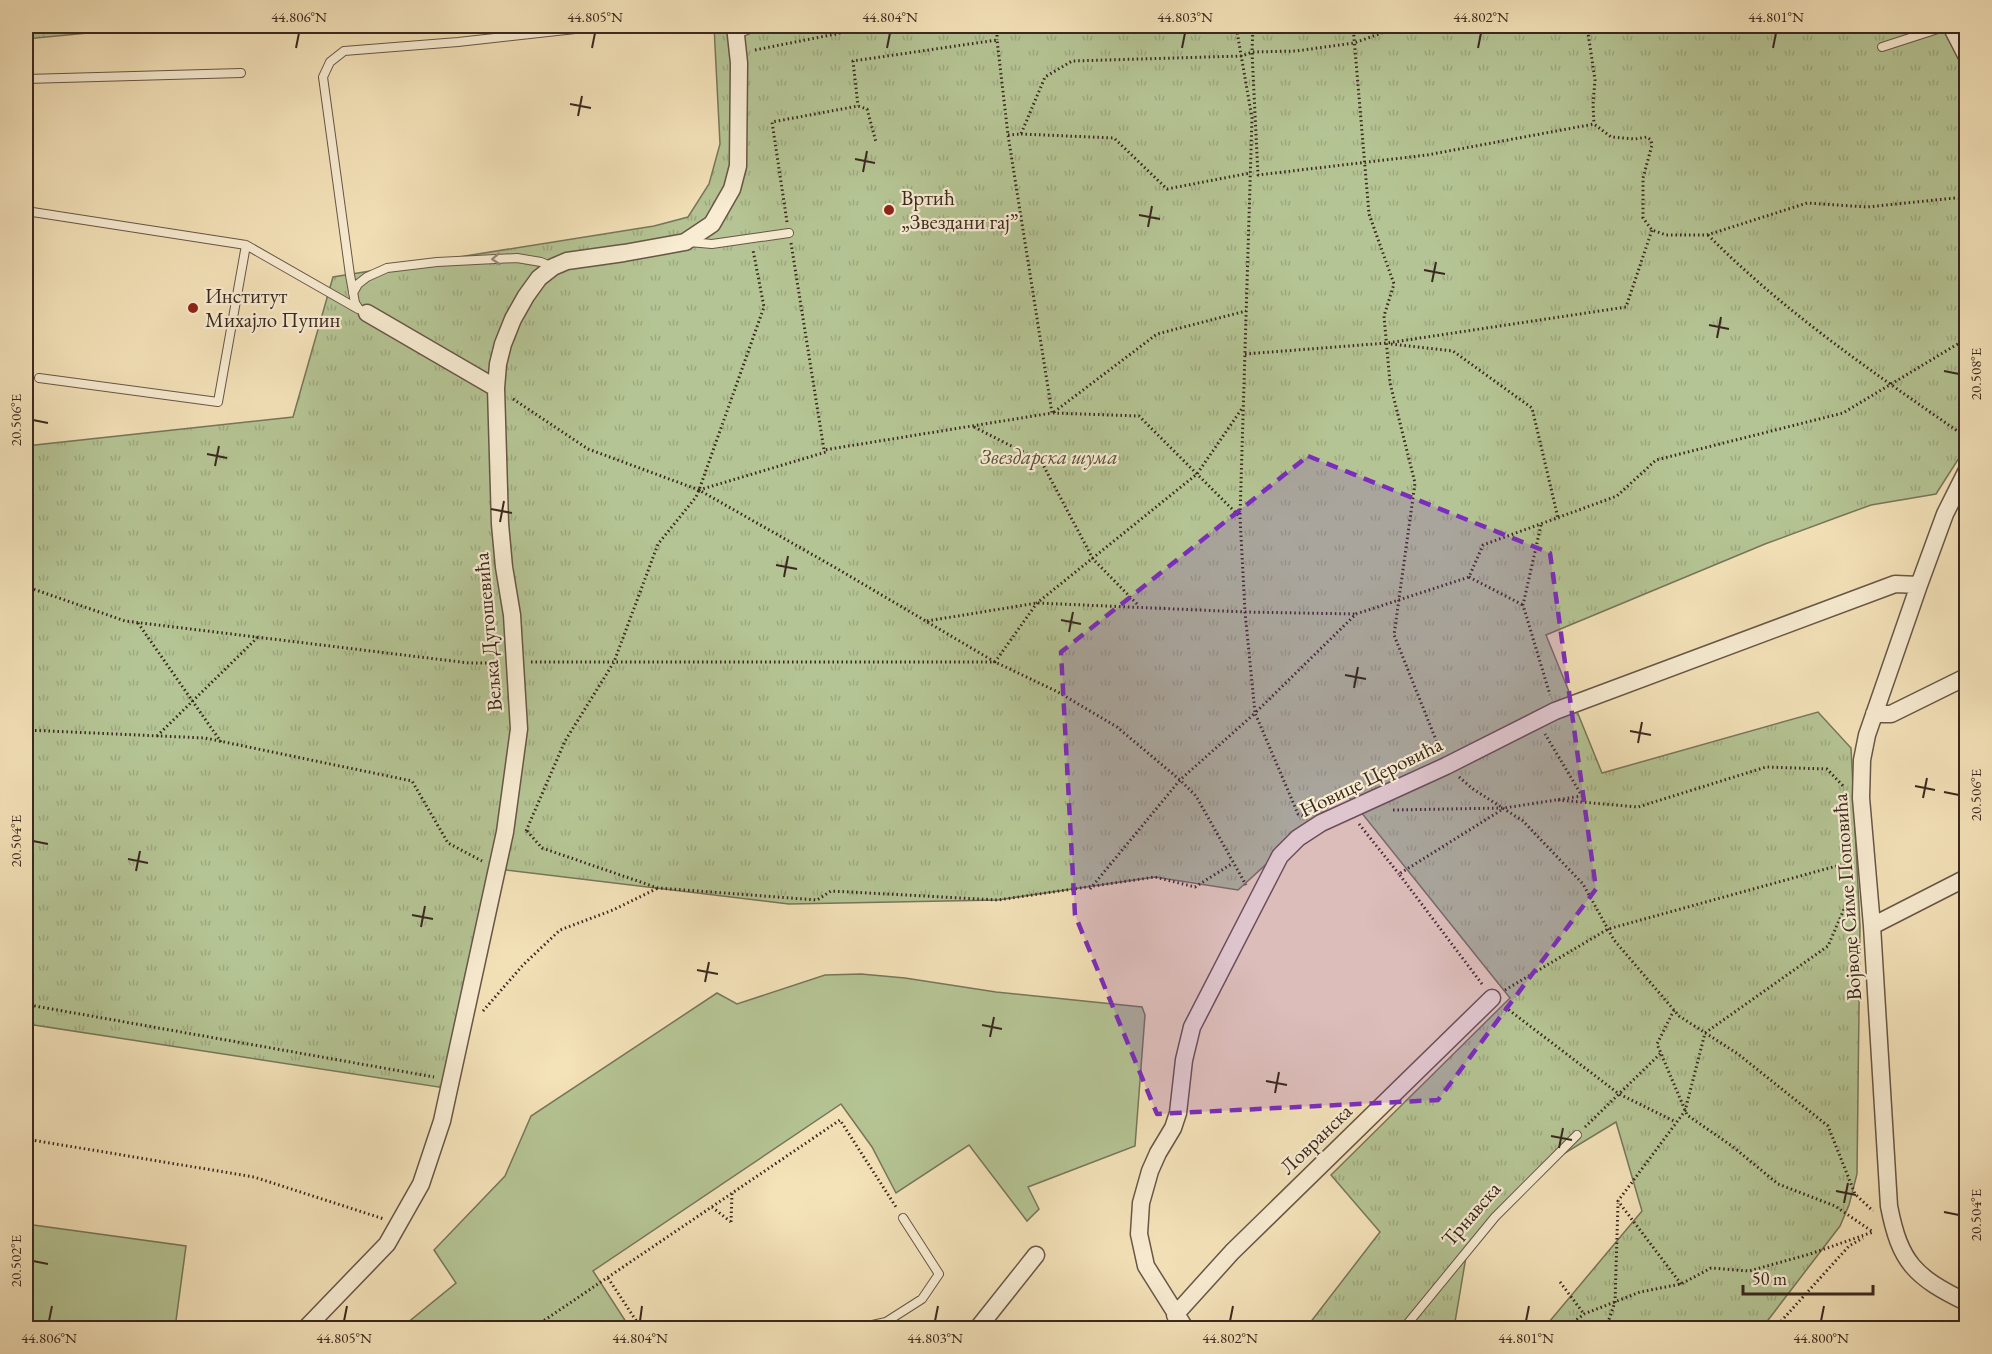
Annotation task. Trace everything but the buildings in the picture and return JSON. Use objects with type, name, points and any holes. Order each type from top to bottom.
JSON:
[{"type":"street","points":[[1949,26],[1966,55]]},
{"type":"street","name":"Вељка Дугошевића","points":[[306,1329],[387,1244],[400,1225],[421,1184],[442,1121],[506,827],[519,729],[512,615],[500,524],[496,388],[503,344],[526,296],[539,278],[553,267],[567,261],[685,242],[712,224],[728,198],[735,178],[740,137],[736,30]]},
{"type":"street","points":[[363,311],[496,388]]},
{"type":"street","name":"Војводе Симе Поповића","points":[[1966,472],[1945,514],[1919,585],[1867,735],[1862,760],[1862,806],[1872,926],[1889,1206],[1898,1243],[1914,1268],[1926,1280],[1966,1302]]},
{"type":"street","name":"Новице Церовића","points":[[1180,1322],[1146,1266],[1139,1234],[1141,1203],[1154,1162],[1173,1128],[1178,1113],[1184,1060],[1192,1027],[1277,859],[1298,837],[1321,823],[1446,766],[1555,711],[1895,584],[1919,585]]},
{"type":"street","points":[[1874,714],[1891,714],[1966,677]]},
{"type":"street","points":[[1872,926],[1966,878]]},
{"type":"street","name":"Ловранска","points":[[1180,1322],[1232,1252],[1492,998]]},
{"type":"street","points":[[978,1329],[1036,1256]]},
{"type":"lane","points":[[363,311],[353,293],[323,77],[330,62],[344,51],[458,42],[602,26]]},
{"type":"lane","points":[[736,30],[758,26]]},
{"type":"lane","points":[[1882,47],[1949,26]]},
{"type":"lane","points":[[26,79],[241,73]]},
{"type":"lane","points":[[26,211],[246,245],[363,311]]},
{"type":"lane","points":[[685,242],[712,244],[789,233]]},
{"type":"lane","points":[[39,378],[218,402],[246,245]]},
{"type":"lane","points":[[353,293],[358,284],[367,277],[387,268],[437,262],[517,258],[541,262],[553,267]]},
{"type":"lane","name":"Трнавска","points":[[1404,1329],[1495,1217],[1577,1135]]},
{"type":"lane","points":[[859,1329],[886,1322],[922,1299],[939,1274],[903,1218]]},
{"type":"path","points":[[738,53],[876,26]]},
{"type":"path","points":[[997,26],[1008,135],[1052,413]]},
{"type":"path","points":[[1236,26],[1252,118],[1240,517],[1245,612],[1255,713],[1298,814],[1321,823]]},
{"type":"path","points":[[1253,26],[1252,52],[1258,175],[1427,154],[1594,124],[1611,137],[1635,139],[1647,136],[1651,140],[1652,145],[1643,178],[1643,218],[1652,230],[1666,235],[1707,235],[1807,203],[1867,207],[1955,198],[1966,199]]},
{"type":"path","points":[[1353,26],[1369,214],[1394,284],[1384,316],[1390,383],[1416,483],[1394,635],[1446,766],[1473,789],[1523,821],[1583,884],[1614,940],[1678,1016],[1738,1054],[1828,1126],[1855,1194],[1894,1230]]},
{"type":"path","points":[[1021,134],[1045,77],[1072,60],[1242,56],[1252,52],[1296,51],[1354,44],[1401,26]]},
{"type":"path","points":[[1587,26],[1594,80],[1594,124]]},
{"type":"path","points":[[858,106],[853,61],[997,40]]},
{"type":"path","points":[[876,142],[867,109],[858,106],[772,122],[824,450],[1052,413],[1139,416],[1240,517]]},
{"type":"path","points":[[1008,135],[1114,138],[1167,189],[1250,173]]},
{"type":"path","points":[[1245,354],[1387,343],[1626,307],[1652,230]]},
{"type":"path","points":[[1707,235],[1733,261],[1800,317],[1966,437]]},
{"type":"path","points":[[527,831],[565,741],[614,662],[658,544],[696,497],[699,490],[764,308],[750,239]]},
{"type":"path","points":[[1052,413],[1157,334],[1246,310]]},
{"type":"path","points":[[1469,577],[1483,545],[1617,496],[1656,460],[1843,413],[1966,339]]},
{"type":"path","points":[[1387,343],[1453,351],[1533,408],[1558,518]]},
{"type":"path","points":[[496,388],[588,449],[699,490],[995,662],[1058,692],[1118,727],[1196,796],[1255,902]]},
{"type":"path","points":[[995,662],[1037,603],[1197,474],[1243,407]]},
{"type":"path","points":[[972,426],[1041,461],[1093,559],[1140,608]]},
{"type":"path","points":[[699,490],[840,448]]},
{"type":"path","points":[[1541,524],[1523,605],[1555,711]]},
{"type":"path","points":[[926,621],[1037,603],[1245,612],[1356,614],[1469,577],[1523,605]]},
{"type":"path","points":[[26,585],[125,621],[469,663],[995,662]]},
{"type":"path","points":[[1091,888],[1180,780],[1255,713],[1356,614]]},
{"type":"path","points":[[138,623],[221,742]]},
{"type":"path","points":[[157,736],[258,637]]},
{"type":"path","points":[[1384,810],[1504,808],[1582,796],[1537,720]]},
{"type":"path","points":[[26,730],[205,738],[412,781],[448,843],[497,868]]},
{"type":"path","points":[[1558,800],[1638,807],[1766,767],[1827,770],[1862,806]]},
{"type":"path","points":[[1399,874],[1504,808]]},
{"type":"path","points":[[1349,811],[1492,998],[1619,1094],[1676,1122]]},
{"type":"path","points":[[506,827],[527,831],[542,849],[658,888],[818,900],[831,891],[998,900],[1155,877],[1195,887],[1233,863]]},
{"type":"path","points":[[1492,998],[1608,929],[1866,858]]},
{"type":"path","points":[[464,1018],[486,1009],[523,965],[560,930],[613,910],[658,888]]},
{"type":"path","points":[[1606,1329],[1615,1302],[1618,1201],[1685,1111],[1705,1033],[1828,946],[1852,891]]},
{"type":"path","points":[[26,1002],[35,1006],[451,1081]]},
{"type":"path","points":[[1674,1010],[1657,1044],[1687,1115],[1732,1146],[1778,1184],[1835,1206],[1873,1233]]},
{"type":"path","points":[[1577,1135],[1661,1053]]},
{"type":"path","points":[[533,1329],[840,1120],[903,1218]]},
{"type":"path","points":[[26,1139],[254,1177],[400,1225]]},
{"type":"path","points":[[712,1207],[731,1222],[732,1193]]},
{"type":"path","points":[[1618,1201],[1681,1284]]},
{"type":"path","points":[[1566,1329],[1584,1314],[1641,1292],[1681,1284],[1711,1268],[1749,1271],[1873,1233],[1894,1230]]},
{"type":"path","points":[[1775,1329],[1849,1246],[1873,1233]]},
{"type":"path","points":[[608,1278],[641,1329]]},
{"type":"path","points":[[1560,1282],[1584,1314]]},
{"type":"highlighted area","points":[[1308,456],[1550,553],[1596,889],[1438,1100],[1157,1114],[1075,915],[1061,652]]},
{"type":"green space","points":[[26,26],[490,26],[460,29],[151,27],[26,39]]},
{"type":"green space","name":"Звездарска шума","points":[[714,26],[1966,26],[1966,447],[1936,494],[1871,505],[1765,544],[1546,635],[1602,773],[1818,712],[1851,748],[1860,926],[1857,1174],[1849,1205],[1840,1226],[1762,1328],[1544,1328],[1642,1211],[1616,1122],[1550,1162],[1468,1245],[1454,1328],[1306,1328],[1380,1232],[1331,1175],[1510,998],[1345,792],[1238,890],[1155,877],[998,900],[789,904],[498,869],[445,1088],[34,1025],[26,1000],[26,446],[293,417],[333,277],[654,226],[688,217],[709,184],[720,144]]},
{"type":"green space","points":[[861,974],[905,978],[996,992],[1142,1007],[1145,1015],[1135,1146],[1028,1187],[1039,1209],[1027,1221],[969,1145],[896,1193],[872,1147],[841,1104],[593,1271],[630,1328],[401,1328],[456,1283],[434,1250],[505,1176],[531,1116],[717,993],[737,1004],[825,975]]},
{"type":"green space","points":[[26,1224],[186,1246],[175,1328],[26,1328]]},
{"type":"place","name":"Вртић „Звездани гај”","points":[[889,210]]},
{"type":"place","name":"Институт Михајло Пупин","points":[[193,308]]}]
